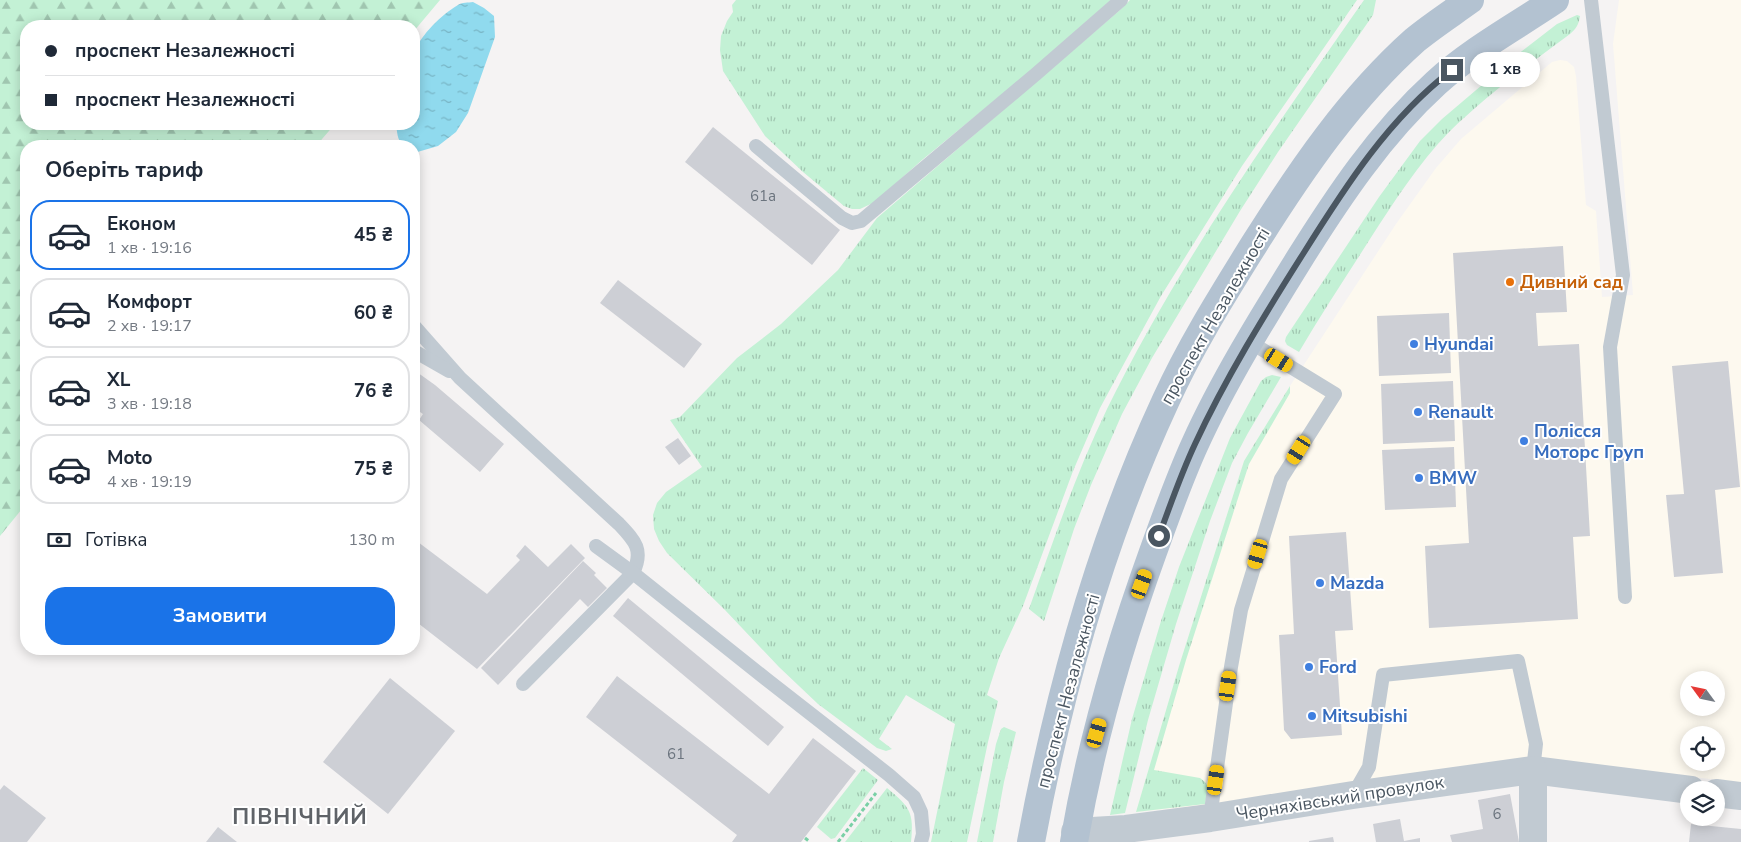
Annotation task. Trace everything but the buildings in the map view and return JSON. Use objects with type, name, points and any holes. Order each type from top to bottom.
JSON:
[{"type":"main road","name":"проспект Незалежності","points":[[1031,842],[1056,722],[1078,639],[1102,563],[1135,473],[1167,398],[1234,277],[1287,193],[1330,132],[1375,80],[1416,40],[1470,0]]},
{"type":"main road","points":[[1075,837],[1092,750],[1116,664],[1170,504],[1195,444],[1263,316],[1322,222],[1360,167],[1401,118],[1437,82],[1468,58],[1555,0]]},
{"type":"street","name":"Черняхівський провулок","points":[[1075,837],[1210,818],[1353,794],[1533,770],[1680,789]]},
{"type":"street","points":[[1533,770],[1533,842]]},
{"type":"street","points":[[1725,794],[1741,796]]},
{"type":"lane","points":[[756,146],[842,218],[852,223],[861,221],[1121,0]]},
{"type":"lane","points":[[1591,0],[1623,275],[1610,347],[1625,597]]},
{"type":"lane","points":[[420,333],[460,378],[620,524],[638,549],[638,563],[633,573],[524,684]]},
{"type":"lane","points":[[1210,818],[1231,667],[1244,601],[1281,479],[1335,394],[1250,342]]},
{"type":"lane","points":[[420,355],[460,378]]},
{"type":"lane","points":[[596,546],[890,775],[914,797],[921,812],[923,834],[921,842]]},
{"type":"lane","points":[[1353,794],[1369,767],[1383,675],[1518,661],[1536,744],[1533,770]]},
{"type":"path","points":[[838,842],[890,775]]},
{"type":"path","points":[[805,838],[810,842]]},
{"type":"shaded area","points":[[1619,0],[1741,0],[1741,783],[1585,763],[1346,786],[1197,806],[1136,812],[1179,666],[1244,461],[1290,386],[1396,224],[1436,168],[1461,139],[1552,62],[1567,61],[1574,67],[1576,76],[1586,205],[1596,211],[1602,297],[1633,295],[1613,44]]},
{"type":"green space","points":[[0,0],[440,0],[420,24],[420,20],[20,20],[20,130],[330,130],[321,140],[20,140],[20,511],[0,536]]},
{"type":"green space","points":[[736,0],[1111,0],[875,202],[860,209],[852,209],[844,206],[803,172],[765,136],[723,71],[720,50],[721,36],[733,12],[732,5]]},
{"type":"green space","points":[[1130,0],[1357,0],[1242,166],[1161,296],[1100,408],[1073,471],[1023,606],[999,658],[987,695],[998,701],[967,842],[931,842],[955,724],[906,695],[879,739],[892,749],[886,751],[877,748],[818,704],[667,553],[654,529],[653,515],[657,503],[666,492],[702,467],[670,420],[680,417],[737,358],[781,324],[838,270],[877,218]]},
{"type":"green space","points":[[1364,0],[1376,0],[1373,15],[1278,152],[1240,211],[1152,358],[1122,414],[1074,529],[1044,621],[1029,609],[1065,508],[1107,409],[1164,302],[1195,251],[1261,149]]},
{"type":"green space","points":[[1577,15],[1580,16],[1579,21],[1572,32],[1493,93],[1438,144],[1388,211],[1299,352],[1287,345],[1286,337],[1379,197],[1420,141],[1442,119],[1522,51],[1557,24]]},
{"type":"green space","points":[[1272,375],[1281,377],[1232,463],[1210,521],[1176,624],[1148,720],[1125,813],[1110,815],[1132,719],[1179,567],[1230,438],[1261,381]]},
{"type":"green space","points":[[1290,386],[1290,393],[1249,464],[1186,660],[1154,770],[1200,778],[1207,787],[1205,804],[1136,812],[1179,666],[1244,461]]},
{"type":"green space","points":[[1004,727],[1016,732],[1004,782],[993,842],[977,842],[996,744],[1001,729]]},
{"type":"green space","points":[[863,768],[878,780],[835,838],[831,839],[817,827]]},
{"type":"green space","points":[[887,788],[901,800],[909,811],[912,824],[911,842],[845,842]]},
{"type":"water","points":[[473,2],[494,16],[495,37],[468,113],[456,132],[438,146],[420,151],[420,140],[399,140],[397,130],[420,130],[420,41],[445,14],[463,3]]},
{"type":"place","name":"Дивний сад","points":[[1510,282]]},
{"type":"place","name":"Hyundai","points":[[1414,344]]},
{"type":"place","name":"Renault","points":[[1418,412]]},
{"type":"place","name":"Полісся Моторс Груп","points":[[1524,441]]},
{"type":"place","name":"BMW","points":[[1419,478]]},
{"type":"place","name":"Mazda","points":[[1320,583]]},
{"type":"place","name":"Ford","points":[[1309,667]]},
{"type":"place","name":"Mitsubishi","points":[[1312,716]]},
{"type":"district","name":"ПІВНІЧНИЙ","points":[[300,816]]},
{"type":"route","points":[[1159,536],[1195,444],[1263,316],[1322,222],[1360,167],[1401,118],[1437,82],[1452,70]]}]
